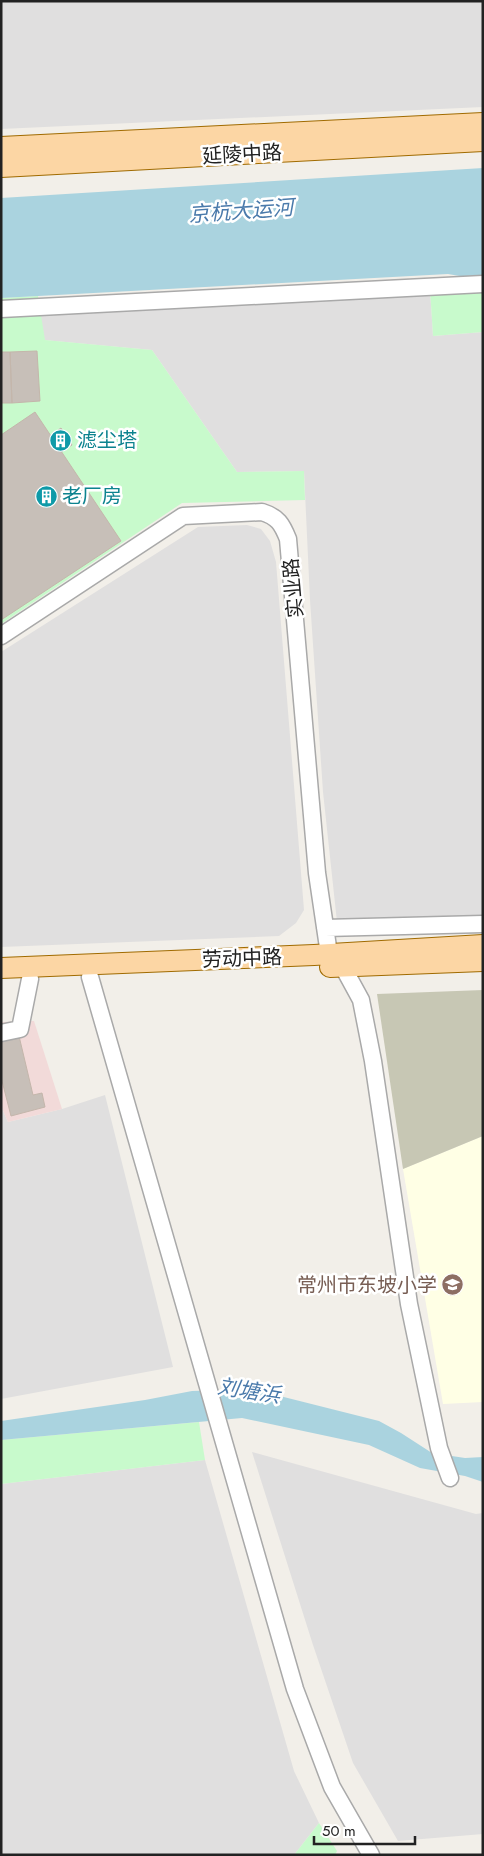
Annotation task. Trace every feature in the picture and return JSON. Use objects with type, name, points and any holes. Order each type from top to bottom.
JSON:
[{"type":"main road","name":"延陵中路","points":[[1,147],[483,123]]},
{"type":"main road","name":"延陵中路","points":[[1,167],[483,141]]},
{"type":"main road","name":"劳动中路","points":[[1,980],[90,977],[336,961],[483,945]]},
{"type":"main road","name":"劳动中路","points":[[1,968],[336,961],[483,961]]},
{"type":"street","points":[[1,309],[483,284]]},
{"type":"street","name":"实业路","points":[[1,636],[183,516],[262,512],[274,516],[284,528],[288,539],[317,874],[325,928],[336,961]]},
{"type":"street","points":[[325,928],[483,924]]},
{"type":"street","points":[[336,961],[361,1000],[373,1061],[409,1304],[439,1448],[450,1478]]},
{"type":"street","points":[[90,977],[295,1689],[332,1787],[371,1855]]},
{"type":"street","points":[[1,1033],[20,1029],[30,979]]},
{"type":"shaded area","points":[[1,1],[483,1],[483,107],[1,129]]},
{"type":"shaded area","points":[[430,289],[433,336],[483,332],[483,918],[337,922],[323,792],[310,600],[304,471],[237,472],[152,350],[44,340],[40,312]]},
{"type":"shaded area","points":[[247,525],[261,529],[270,541],[276,562],[304,910],[296,923],[279,936],[1,947],[1,652],[198,527]]},
{"type":"shaded area","points":[[483,990],[483,1136],[403,1169],[377,994]]},
{"type":"shaded area","points":[[34,1021],[62,1109],[8,1122],[1,1106],[1,1022]]},
{"type":"shaded area","points":[[105,1095],[173,1367],[1,1399],[1,1106],[8,1122],[62,1109]]},
{"type":"shaded area","name":"常州市东坡小学","points":[[483,1136],[483,1402],[443,1404],[403,1169]]},
{"type":"shaded area","points":[[252,1452],[476,1514],[483,1513],[483,1834],[398,1841],[353,1763],[313,1645]]},
{"type":"shaded area","points":[[205,1460],[294,1771],[319,1823],[294,1855],[1,1855],[1,1484]]},
{"type":"green space","points":[[483,288],[483,332],[433,336],[430,289]]},
{"type":"green space","points":[[38,296],[45,340],[152,350],[237,472],[304,471],[305,500],[182,503],[1,624],[1,298]]},
{"type":"green space","points":[[199,1422],[205,1460],[1,1484],[1,1440]]},
{"type":"green space","points":[[319,1823],[337,1851],[335,1855],[294,1855]]},
{"type":"water","name":"京杭大运河","points":[[483,168],[483,280],[448,274],[1,298],[1,198]]},
{"type":"water","name":"刘塘浜","points":[[252,1389],[379,1421],[432,1453],[465,1458],[483,1457],[483,1482],[465,1476],[420,1468],[369,1445],[242,1418],[1,1440],[1,1421],[145,1400],[192,1391]]},
{"type":"building","points":[[37,351],[40,401],[12,403],[10,352]]},
{"type":"building","points":[[1,352],[10,352],[12,403],[1,403]]},
{"type":"building","name":"老厂房","points":[[35,412],[121,541],[1,620],[1,435]]},
{"type":"building","name":"滤尘塔","points":[[61,428],[72,445],[61,452],[51,435]]},
{"type":"building","points":[[19,1036],[33,1095],[42,1093],[45,1107],[11,1116],[1,1077],[1,1041]]},
{"type":"place","name":"滤尘塔","points":[[61,440]]},
{"type":"place","name":"老厂房","points":[[46,496]]},
{"type":"place","name":"常州市东坡小学","points":[[453,1285]]}]
